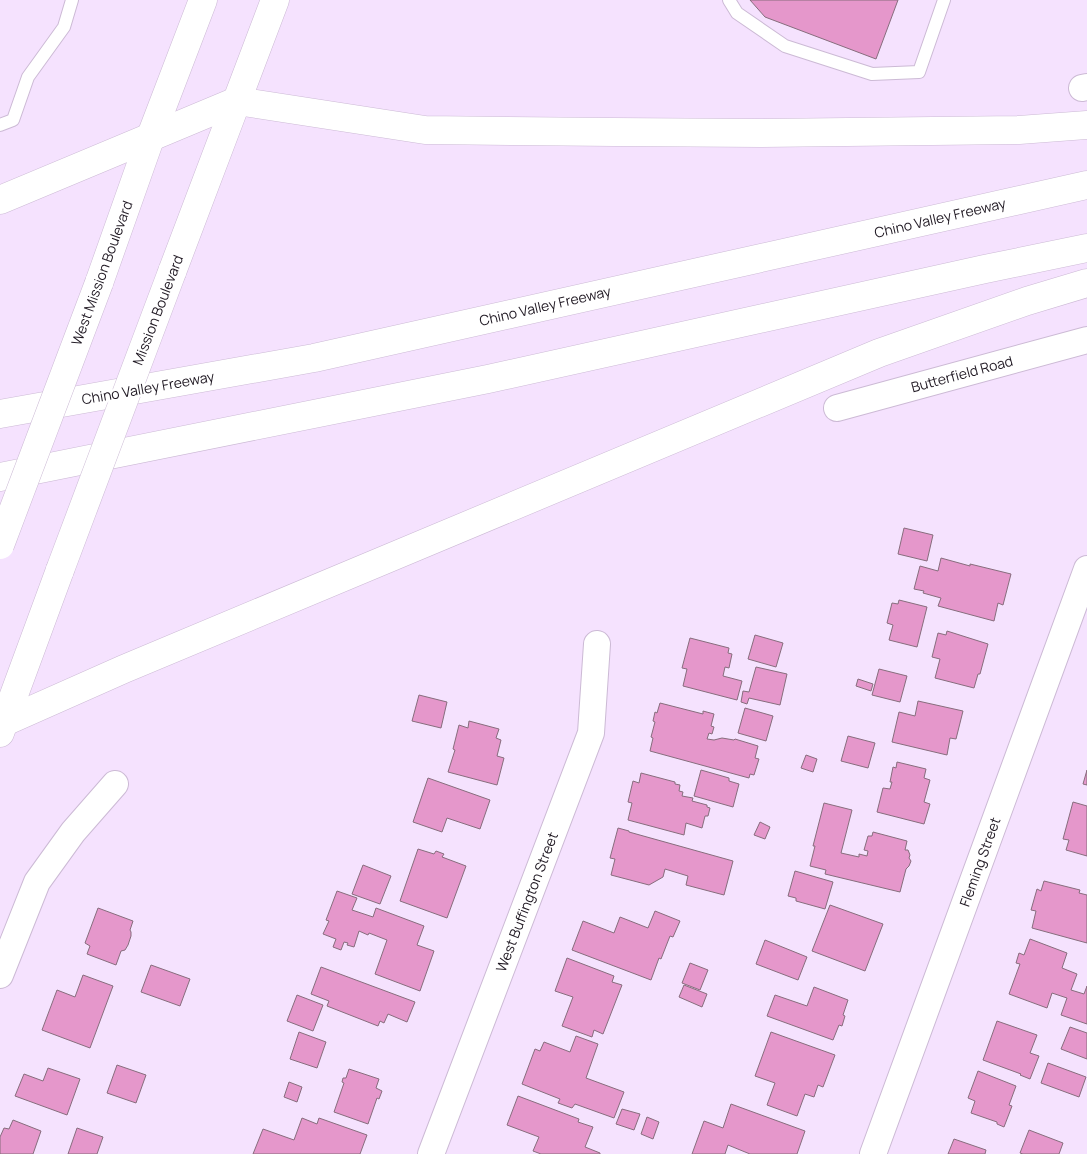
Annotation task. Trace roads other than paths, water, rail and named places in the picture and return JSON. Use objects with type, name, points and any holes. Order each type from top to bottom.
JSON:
[{"type":"main road","name":"West Mission Boulevard","points":[[0,546],[203,0]]},
{"type":"main road","name":"Mission Boulevard","points":[[1,726],[275,0]]},
{"type":"main road","points":[[0,200],[237,101],[425,130],[770,133],[1019,130],[1087,125]]},
{"type":"main road","name":"Chino Valley Freeway","points":[[0,414],[314,358],[1087,185]]},
{"type":"main road","points":[[0,477],[488,379],[965,273],[1087,248]]},
{"type":"main road","points":[[1,726],[133,666],[879,353],[1018,304],[1087,283]]},
{"type":"street","name":"Butterfield Road","points":[[837,408],[1087,340]]},
{"type":"street","name":"Fleming Street","points":[[873,1154],[1087,569]]},
{"type":"street","name":"West Buffington Street","points":[[431,1154],[590,733],[597,644]]},
{"type":"street","points":[[0,975],[37,882],[73,832],[115,784]]},
{"type":"lane","points":[[0,125],[13,120],[28,77],[64,27],[72,0]]},
{"type":"lane","points":[[729,0],[737,13],[785,46],[872,74],[919,72],[944,0]]}]
